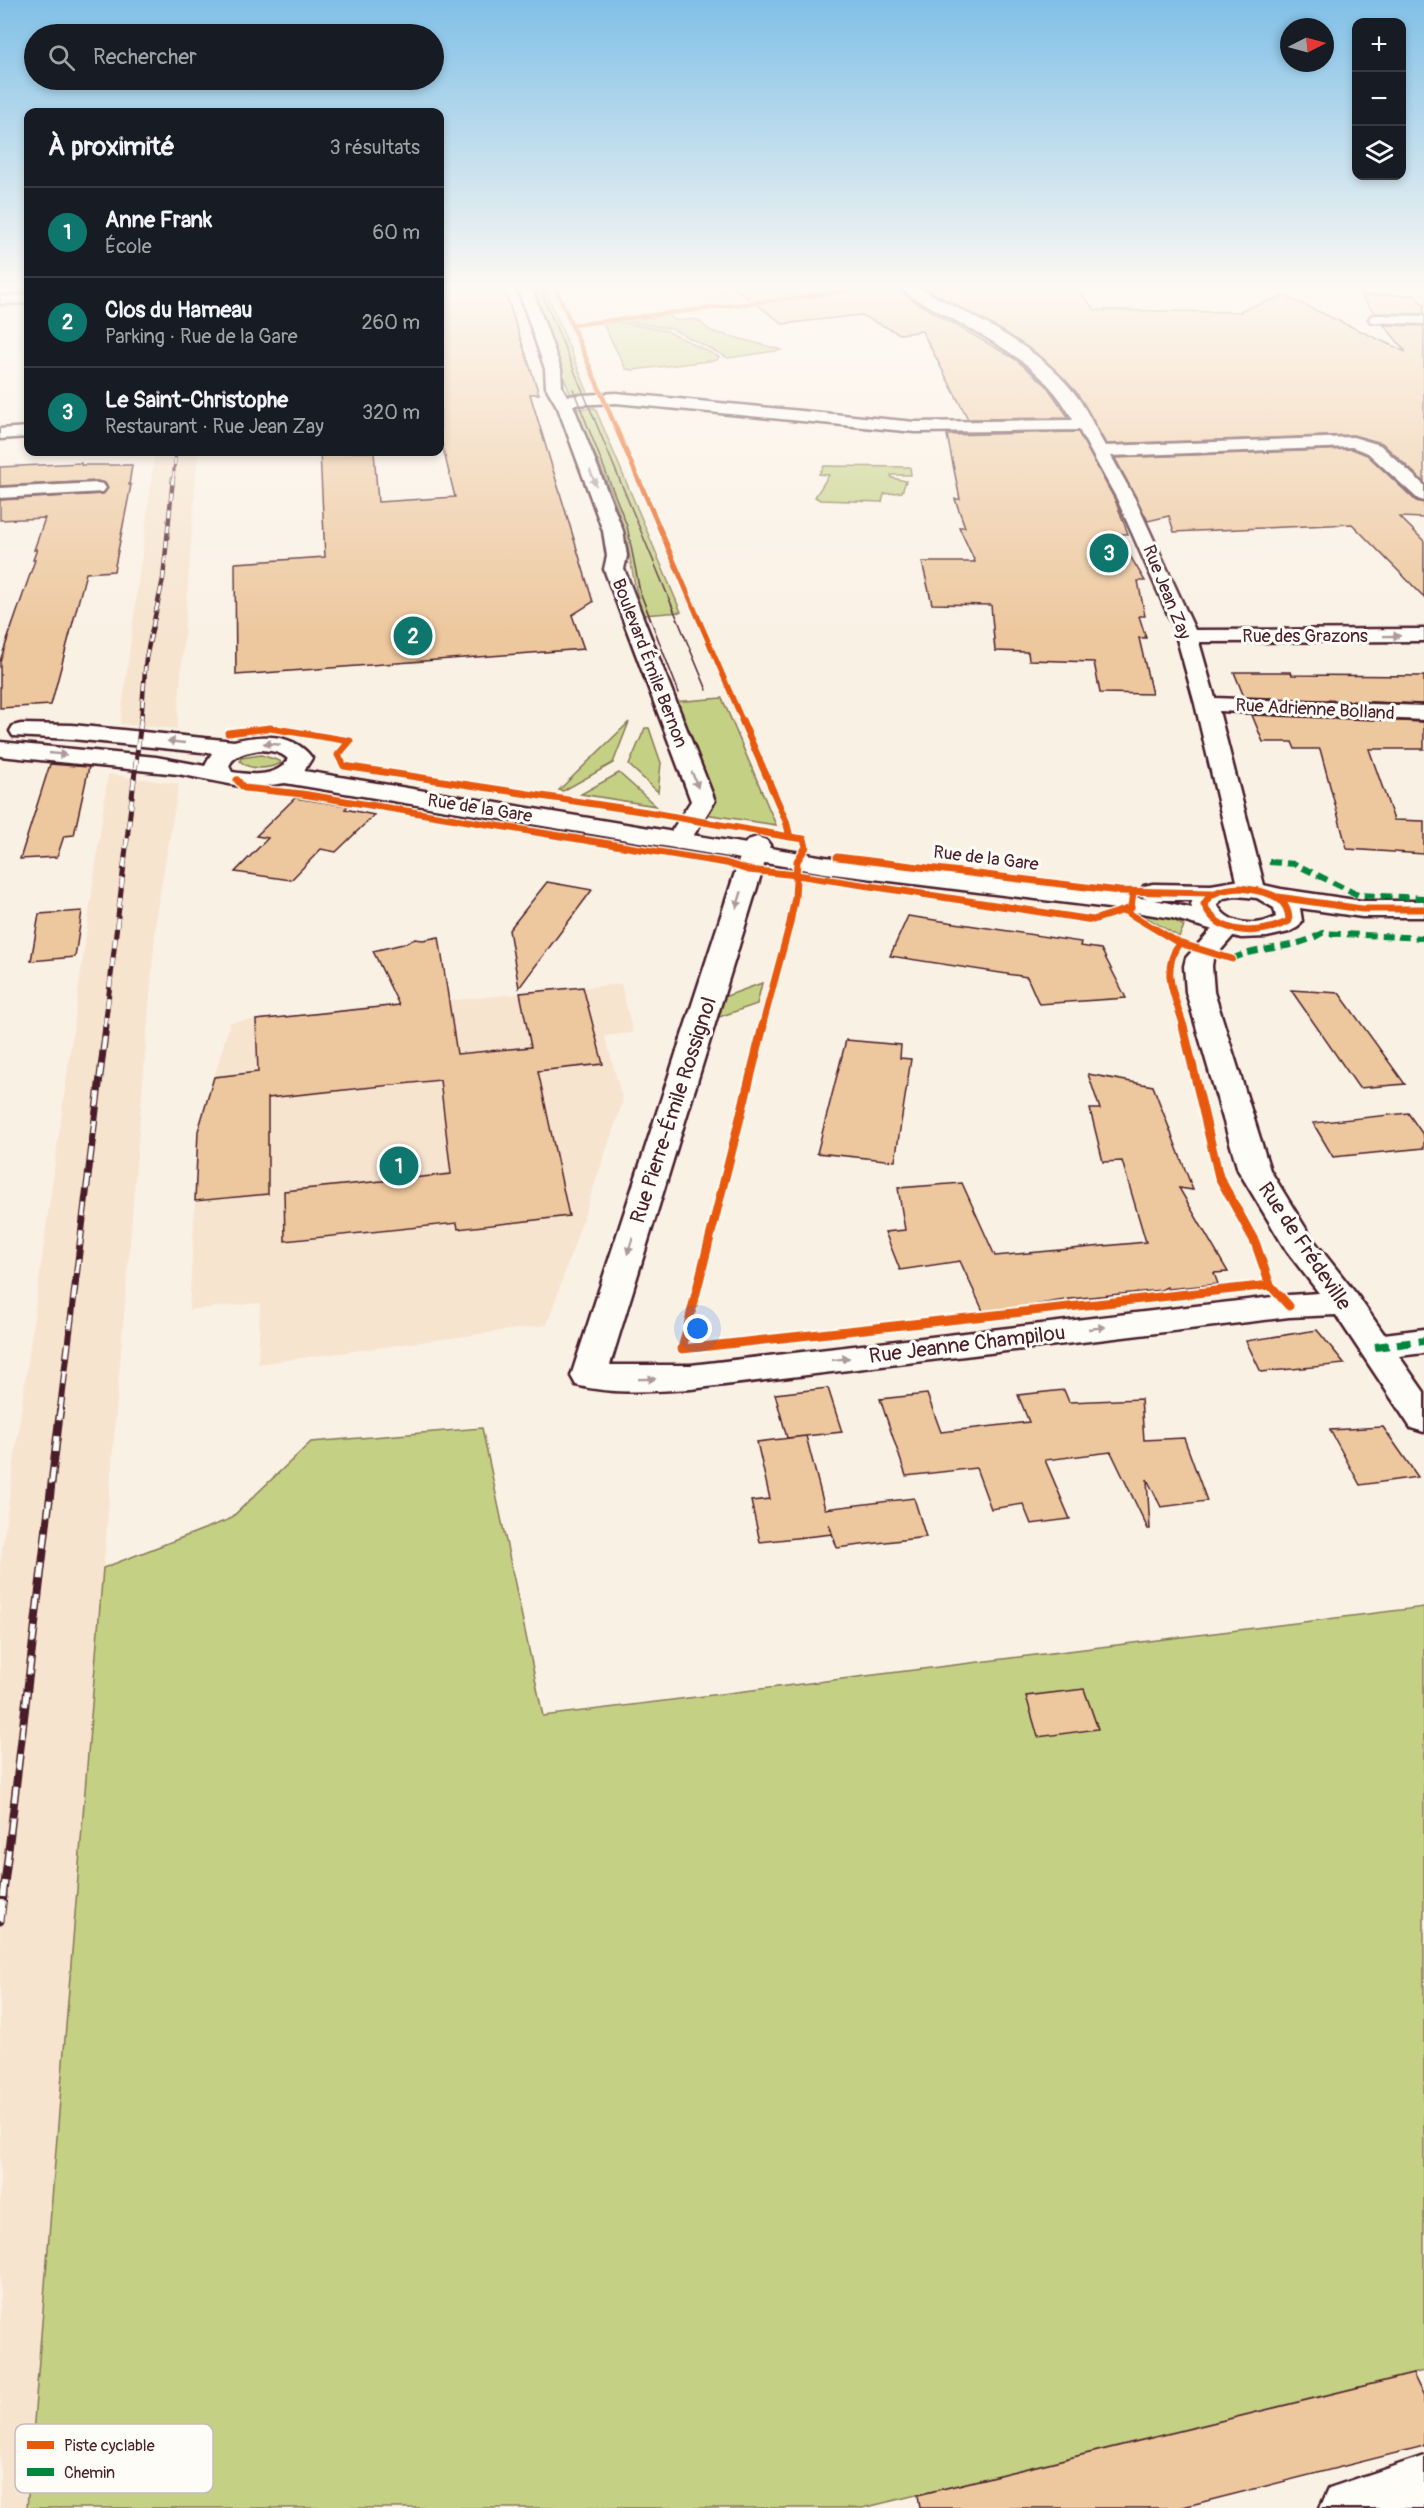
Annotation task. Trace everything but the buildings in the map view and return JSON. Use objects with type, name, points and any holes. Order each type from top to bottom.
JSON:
[{"type":"street","name":"Boulevard Émile Bernon","points":[[564,403],[613,531],[617,556],[614,569],[703,801],[680,837]]},
{"type":"street","points":[[668,403],[915,427],[1084,425]]},
{"type":"street","name":"Rue Jean Zay","points":[[1072,403],[1100,451],[1147,543],[1186,636],[1263,893],[1284,902],[1290,915],[1289,921],[1281,927]]},
{"type":"street","points":[[0,434],[24,432]]},
{"type":"street","points":[[1100,451],[1353,442],[1374,449],[1424,495]]},
{"type":"street","points":[[0,493],[96,488]]},
{"type":"street","name":"Rue des Grazons","points":[[1186,636],[1424,635]]},
{"type":"street","name":"Rue Adrienne Bolland","points":[[1206,704],[1263,704],[1371,712],[1424,713]]},
{"type":"street","points":[[0,730],[72,732],[234,748]]},
{"type":"street","points":[[222,775],[217,770],[216,764],[225,753],[234,748],[257,743],[281,745],[297,752],[300,758],[291,769]]},
{"type":"street","name":"Rue de la Gare","points":[[0,749],[136,762],[222,775],[244,781],[257,781],[291,769],[755,849],[1119,891],[1212,893],[1230,888],[1362,909],[1424,909]]},
{"type":"street","name":"Rue de la Gare","points":[[755,849],[825,865],[1117,901],[1174,911],[1257,932],[1320,921],[1365,920],[1424,924]]},
{"type":"street","name":"Rue Pierre-Émile Rossignol","points":[[589,1376],[755,849]]},
{"type":"street","points":[[1212,893],[1204,904],[1205,910],[1223,925]]},
{"type":"street","name":"Rue de Frédeville","points":[[1223,925],[1221,938],[1205,951],[1198,962],[1200,992],[1254,1170],[1298,1243],[1345,1303],[1424,1419]]},
{"type":"street","name":"Rue Jeanne Champilou","points":[[589,1376],[637,1379],[691,1377],[1266,1309],[1345,1303]]},
{"type":"street","points":[[1375,1347],[1424,1341]]},
{"type":"street","points":[[1349,2508],[1424,2484]]},
{"type":"shaded area","points":[[154,456],[198,456],[177,729],[120,724]]},
{"type":"shaded area","points":[[108,774],[179,784],[157,910],[34,2424],[15,2424],[15,2493],[28,2493],[27,2508],[0,2508],[0,1565]]},
{"type":"shaded area","points":[[621,984],[633,1033],[605,1036],[623,1101],[547,1325],[258,1364],[260,1303],[189,1310],[199,1130],[230,1022]]},
{"type":"green space","points":[[595,408],[681,612],[643,615],[620,518],[609,486],[575,409]]},
{"type":"green space","points":[[824,466],[910,467],[911,475],[891,475],[892,478],[906,481],[902,492],[884,494],[882,502],[820,500],[815,497],[829,475],[819,474]]},
{"type":"green space","points":[[722,698],[776,825],[705,814],[673,702]]},
{"type":"green space","points":[[629,722],[613,763],[563,791],[559,790]]},
{"type":"green space","points":[[645,728],[649,728],[661,763],[658,792],[629,765]]},
{"type":"green space","points":[[261,755],[281,763],[260,768],[240,761],[241,758]]},
{"type":"green space","points":[[619,773],[656,806],[581,794]]},
{"type":"green space","points":[[1144,913],[1172,919],[1184,926],[1179,937],[1142,915]]},
{"type":"green space","points":[[762,983],[757,1004],[716,1018],[721,998]]},
{"type":"green space","points":[[482,1428],[543,1716],[1424,1607],[1424,2371],[863,2508],[27,2508],[28,2493],[213,2493],[213,2424],[34,2424],[103,1568],[230,1519],[311,1442]]},
{"type":"tram line","points":[[579,403],[627,526],[640,592],[679,693]]},
{"type":"tram line","points":[[588,403],[707,690]]},
{"type":"railway","points":[[173,479],[176,456]]},
{"type":"railway","points":[[141,722],[146,658],[163,579],[173,478]]},
{"type":"railway","points":[[105,1027],[141,720]]},
{"type":"railway","points":[[60,1412],[106,1026]]},
{"type":"railway","points":[[3,1897],[60,1411]]},
{"type":"railway","points":[[0,1921],[3,1896]]},
{"type":"marked path","points":[[1269,862],[1295,864],[1358,895],[1424,898]]},
{"type":"marked path","points":[[1232,959],[1250,951],[1308,942],[1322,933],[1424,938]]},
{"type":"marked path","points":[[1375,1347],[1424,1341]]},
{"type":"cycle path","points":[[606,403],[786,821],[790,837],[804,839],[806,847],[797,861],[795,897],[790,923],[738,1119],[682,1349],[1270,1285]]},
{"type":"cycle path","points":[[228,733],[270,728],[350,741],[338,755],[344,766],[647,812],[790,837]]},
{"type":"cycle path","points":[[237,780],[244,788],[302,794],[726,863],[748,870],[797,875],[1093,920],[1131,908],[1133,892]]},
{"type":"cycle path","points":[[837,857],[1119,891],[1212,893]]},
{"type":"cycle path","points":[[1241,888],[1266,892],[1281,900],[1289,912],[1289,921],[1279,926],[1254,931],[1228,927],[1208,915],[1204,904],[1210,895],[1219,891],[1241,888]]},
{"type":"cycle path","points":[[1278,897],[1362,909],[1424,909]]},
{"type":"cycle path","points":[[1125,911],[1179,943],[1232,959]]},
{"type":"cycle path","points":[[1179,943],[1171,956],[1168,971],[1189,1047],[1202,1113],[1219,1177],[1255,1242],[1270,1285],[1289,1306]]},
{"type":"place","name":"Le Saint-Christophe","points":[[1109,553]]},
{"type":"place","name":"Clos du Hameau","points":[[413,636]]},
{"type":"place","name":"Anne Frank","points":[[399,1166]]}]
